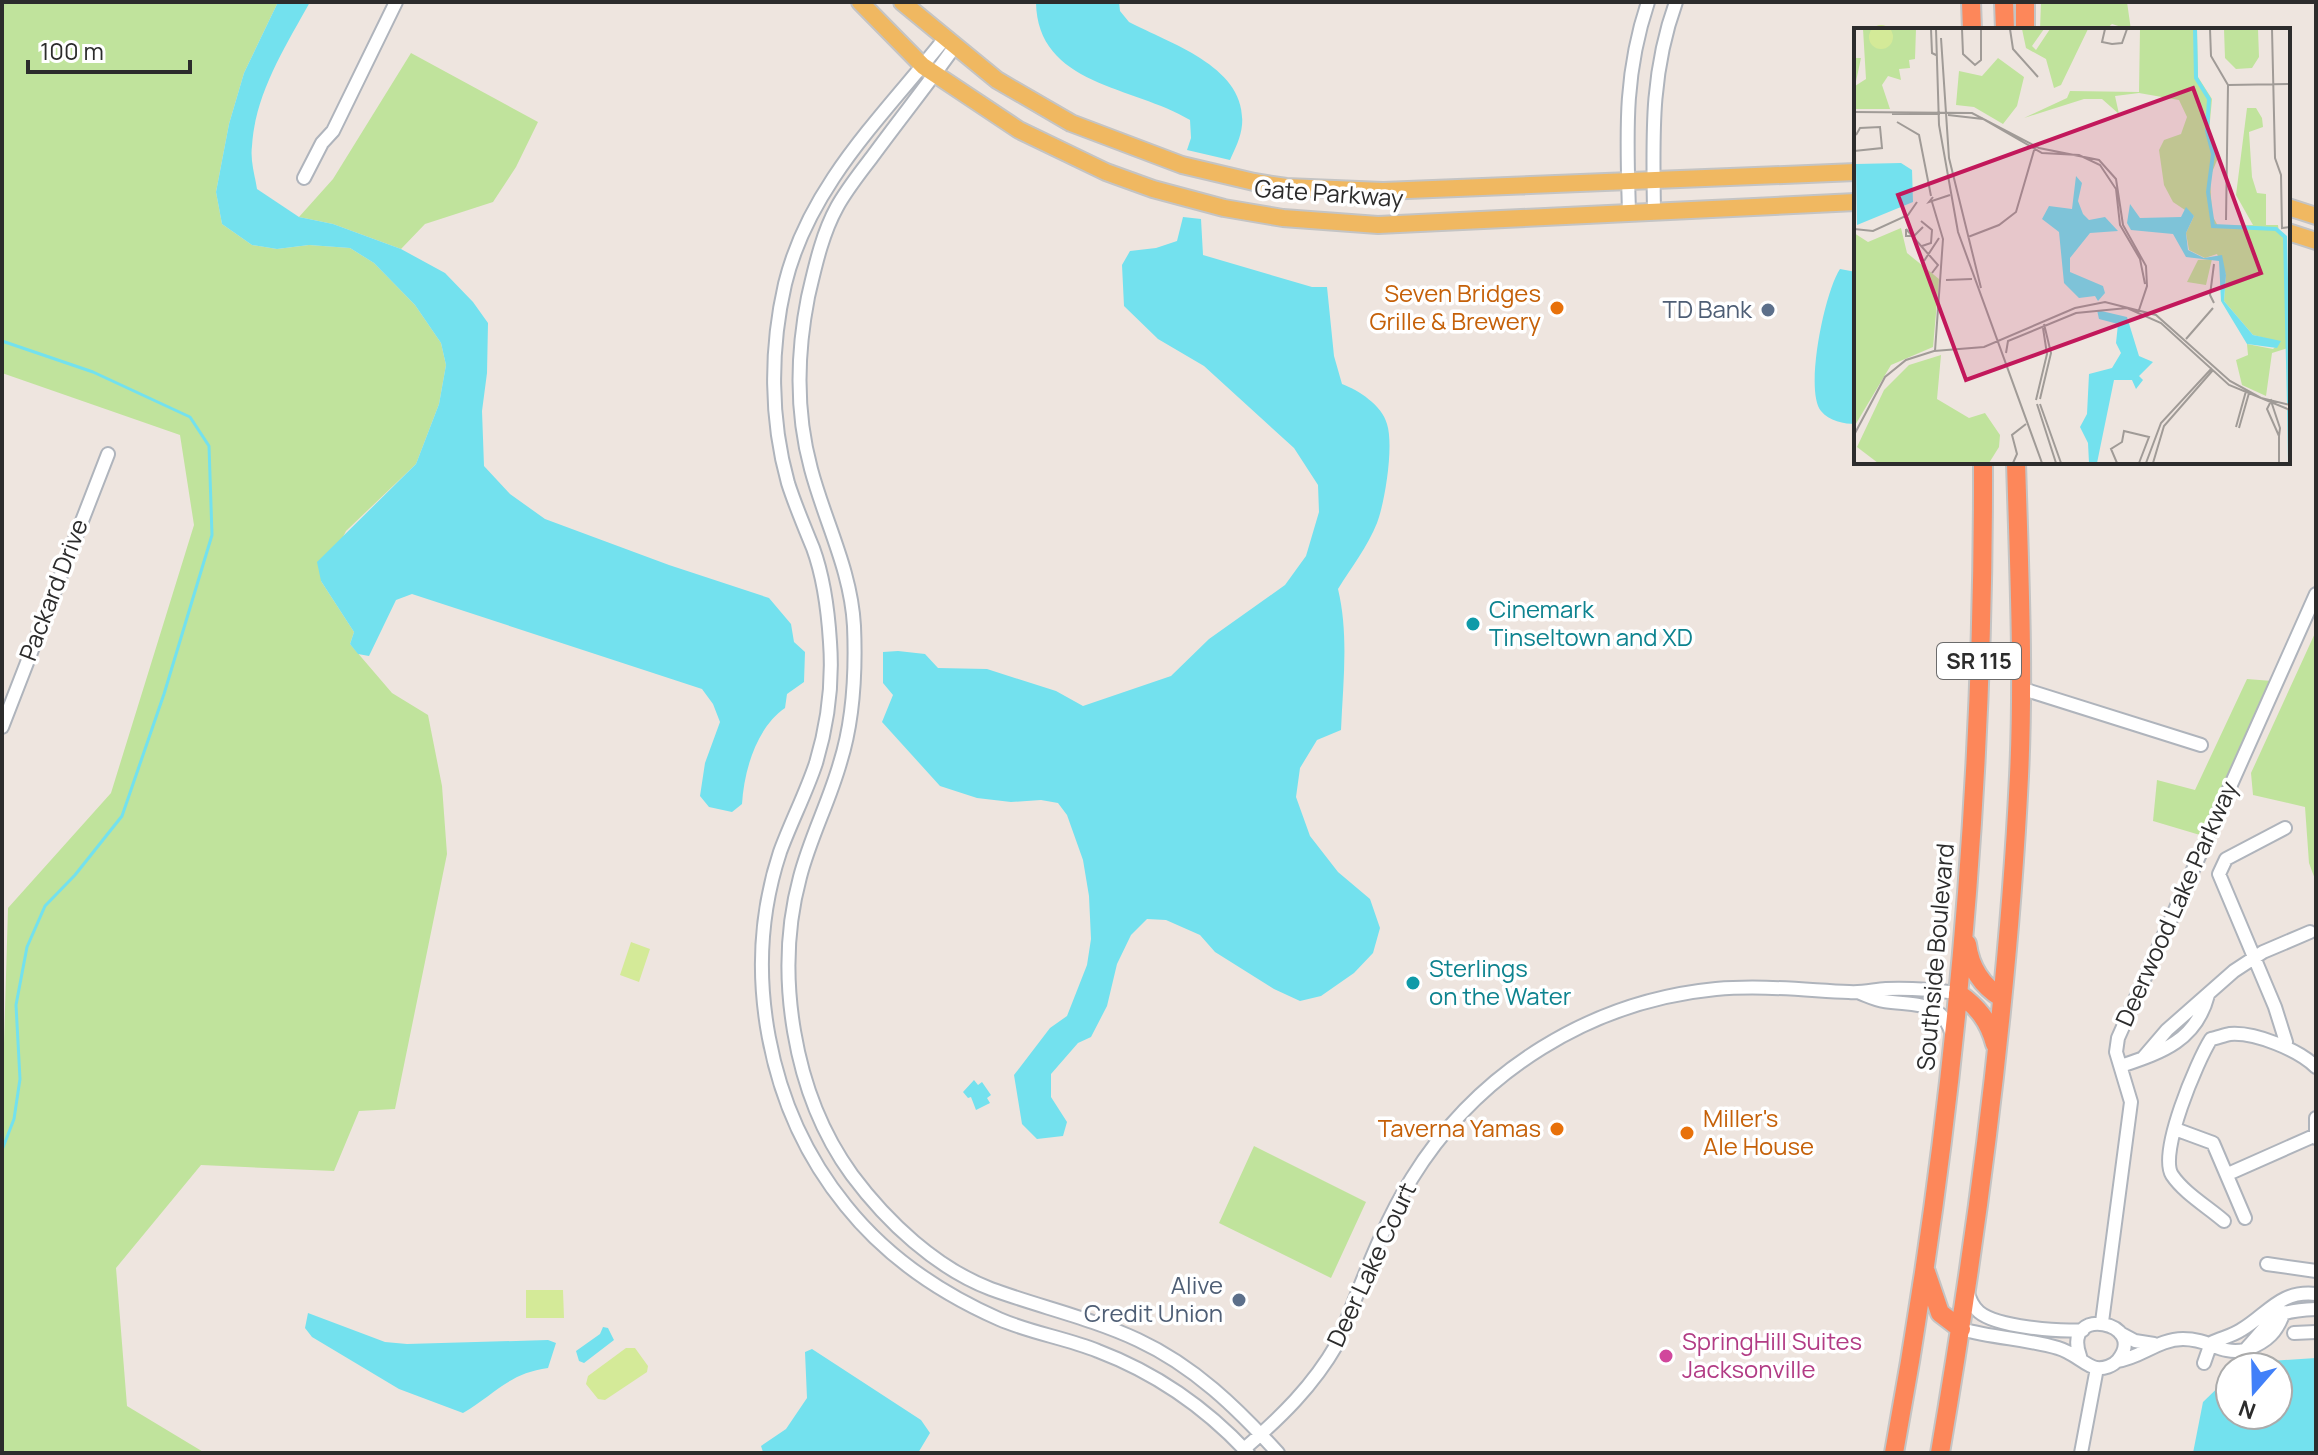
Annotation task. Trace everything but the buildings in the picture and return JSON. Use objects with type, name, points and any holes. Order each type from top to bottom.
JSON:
[{"type":"highway","points":[[1971,2],[1972,28]]},
{"type":"highway","points":[[2004,2],[2005,28]]},
{"type":"highway","points":[[2025,3],[2025,28]]},
{"type":"highway","name":"Southside Boulevard","points":[[1894,1453],[1924,1266],[1954,1040],[1965,921],[1981,606],[1983,464]]},
{"type":"highway","name":"SR 115","points":[[1940,1453],[1967,1290],[2002,998],[2019,774],[2016,464]]},
{"type":"highway","points":[[1965,921],[1968,950],[1978,976],[2002,998]]},
{"type":"highway","points":[[1958,993],[1981,1013],[1992,1031],[1997,1051]]},
{"type":"highway","points":[[1924,1266],[1940,1313],[1961,1329]]},
{"type":"main road","name":"Gate Parkway","points":[[860,2],[928,70],[1019,130],[1106,172],[1153,189],[1224,208],[1283,218],[1378,225],[1854,202]]},
{"type":"main road","name":"Gate Parkway","points":[[902,2],[1017,94],[1071,123],[1182,165],[1254,182],[1286,187],[1383,191],[1854,172]]},
{"type":"main road","points":[[2290,208],[2316,216]]},
{"type":"main road","points":[[2290,233],[2316,241]]},
{"type":"street","points":[[304,178],[322,143],[333,131],[396,2]]},
{"type":"street","points":[[1629,213],[1628,89],[1636,41],[1648,2]]},
{"type":"street","points":[[1654,212],[1652,131],[1655,81],[1676,2]]},
{"type":"street","points":[[950,42],[835,210],[825,233],[812,282],[802,338],[803,432],[811,469],[846,569],[852,610],[854,692],[841,762],[801,872],[791,918],[792,1026],[805,1079],[825,1128],[853,1176],[893,1222],[932,1255],[965,1277],[988,1288],[1117,1330],[1158,1350],[1214,1388],[1278,1453]]},
{"type":"street","points":[[928,70],[846,157],[819,199],[786,282],[777,329],[775,407],[782,457],[797,510],[815,553],[828,612],[831,669],[828,708],[815,766],[777,864],[764,925],[764,1017],[786,1100],[820,1168],[849,1210],[888,1250],[954,1298],[1003,1321],[1101,1352],[1152,1376],[1221,1423],[1246,1451]]},
{"type":"street","points":[[777,329],[802,338]]},
{"type":"street","points":[[774,356],[801,355]]},
{"type":"street","name":"Packard Drive","points":[[2,727],[108,454]]},
{"type":"street","points":[[815,553],[837,542]]},
{"type":"street","name":"Deerwood Lake Parkway","points":[[2102,1322],[2131,1102],[2116,1052],[2118,1038],[2316,594]]},
{"type":"street","points":[[2020,688],[2201,745]]},
{"type":"street","points":[[2283,1046],[2286,1042],[2284,1035],[2219,874],[2226,859],[2285,828]]},
{"type":"street","points":[[777,864],[801,872]]},
{"type":"street","points":[[2143,1058],[2177,1022],[2234,971],[2254,958],[2310,932]]},
{"type":"street","name":"Deer Lake Court","points":[[1246,1451],[1296,1402],[1325,1364],[1337,1344],[1394,1211],[1425,1157],[1464,1109],[1516,1064],[1574,1029],[1608,1014],[1659,998],[1692,992],[1754,988],[1860,993],[1888,989],[1958,993]]},
{"type":"street","name":"Deer Lake Court","points":[[1860,993],[1883,1001],[1918,1004],[1934,1010],[1946,1019],[1954,1040]]},
{"type":"street","points":[[2121,1066],[2175,1045],[2204,1012],[2208,995]]},
{"type":"street","points":[[2177,1022],[2189,1030]]},
{"type":"street","points":[[2224,1221],[2170,1173],[2168,1160],[2175,1129],[2200,1056],[2211,1039],[2231,1034],[2283,1046],[2308,1059],[2316,1067]]},
{"type":"street","points":[[2228,1174],[2315,1136],[2316,1118]]},
{"type":"street","points":[[2175,1129],[2213,1143],[2245,1218]]},
{"type":"street","points":[[820,1168],[840,1155]]},
{"type":"street","points":[[832,1187],[853,1176]]},
{"type":"street","points":[[2267,1264],[2316,1271]]},
{"type":"street","points":[[1967,1290],[1974,1307],[1991,1319],[2059,1331],[2083,1330],[2102,1322],[2135,1341],[2154,1344],[2185,1339],[2211,1343],[2225,1352],[2245,1350],[2266,1342],[2279,1327],[2284,1311],[2316,1309]]},
{"type":"street","points":[[2204,1363],[2211,1343],[2237,1333],[2277,1303],[2303,1293],[2316,1294]]},
{"type":"street","points":[[1961,1329],[2059,1348],[2080,1356],[2090,1366],[2097,1368],[2111,1366],[2117,1361],[2123,1350],[2120,1333]]},
{"type":"street","points":[[2080,1356],[2077,1342],[2083,1330]]},
{"type":"street","points":[[2294,1333],[2316,1332]]},
{"type":"street","points":[[2117,1361],[2131,1359],[2154,1344]]},
{"type":"street","points":[[2081,1453],[2097,1368]]},
{"type":"green space","points":[[2,2],[278,2],[244,73],[229,124],[216,192],[222,224],[252,245],[277,249],[309,245],[350,248],[374,263],[415,305],[441,343],[446,365],[439,404],[416,464],[346,531],[321,581],[354,632],[350,644],[392,693],[428,715],[442,786],[447,854],[395,1109],[359,1111],[334,1171],[201,1165],[116,1268],[127,1406],[205,1453],[2,1453],[2,1111],[8,908],[111,793],[194,525],[180,435],[2,373]]},
{"type":"green space","points":[[2041,2],[2127,2],[2131,28],[2112,24],[2107,28],[2040,28]]},
{"type":"green space","points":[[411,53],[538,122],[516,167],[493,202],[425,224],[401,249],[333,224],[299,217],[333,179]]},
{"type":"green space","points":[[2316,631],[2316,882],[2309,863],[2305,807],[2253,795],[2251,773]]},
{"type":"green space","points":[[2247,679],[2272,681],[2200,835],[2153,821],[2157,780],[2195,790]]},
{"type":"green space","points":[[631,942],[650,949],[639,982],[620,975]]},
{"type":"green space","points":[[1254,1146],[1366,1202],[1331,1278],[1219,1223]]},
{"type":"green space","points":[[526,1290],[563,1290],[564,1318],[526,1318]]},
{"type":"green space","points":[[626,1348],[635,1348],[648,1366],[647,1372],[605,1400],[598,1399],[586,1384],[588,1376]]},
{"type":"water","points":[[278,2],[310,2],[273,71],[259,108],[252,151],[257,189],[299,217],[333,224],[401,249],[445,273],[473,302],[488,323],[487,373],[482,411],[484,466],[510,494],[545,519],[769,598],[791,624],[794,642],[805,652],[804,682],[787,694],[785,708],[759,738],[745,778],[742,804],[732,812],[709,807],[700,796],[705,763],[720,722],[713,704],[702,689],[412,594],[396,600],[369,656],[358,654],[350,644],[354,632],[321,581],[317,562],[416,464],[439,404],[446,365],[441,343],[415,305],[374,263],[350,248],[309,245],[277,249],[252,245],[222,224],[216,192],[229,124],[244,73]]},
{"type":"water","points":[[1036,2],[1119,2],[1120,11],[1129,22],[1185,49],[1220,73],[1240,105],[1242,125],[1230,160],[1187,150],[1191,138],[1190,120],[1092,80],[1070,67],[1053,51],[1041,30]]},
{"type":"water","points":[[1183,217],[1201,219],[1203,255],[1312,287],[1327,287],[1334,356],[1342,384],[1375,405],[1387,424],[1389,459],[1380,514],[1369,540],[1338,589],[1344,641],[1341,730],[1317,740],[1300,768],[1296,797],[1310,836],[1338,872],[1370,899],[1380,928],[1373,953],[1354,973],[1321,996],[1300,1001],[1274,989],[1215,952],[1200,935],[1166,920],[1147,919],[1131,935],[1117,964],[1107,1006],[1091,1037],[1078,1043],[1051,1074],[1051,1097],[1067,1122],[1063,1136],[1037,1139],[1022,1124],[1014,1075],[1050,1028],[1067,1016],[1087,965],[1091,939],[1083,860],[1067,815],[1058,803],[977,798],[940,786],[882,722],[893,695],[883,683],[883,652],[925,654],[938,668],[987,669],[1056,691],[1083,706],[1171,676],[1209,639],[1285,585],[1306,556],[1319,512],[1318,485],[1294,448],[1204,366],[1158,339],[1124,306],[1122,265],[1130,251],[1156,248],[1177,241]]},
{"type":"water","points":[[1840,269],[1854,272],[1854,424],[1828,417],[1816,400],[1818,340]]},
{"type":"water","points":[[974,1080],[978,1085],[982,1082],[991,1095],[987,1098],[990,1103],[976,1110],[971,1097],[968,1098],[963,1092]]},
{"type":"water","points":[[308,1313],[385,1342],[548,1340],[556,1343],[548,1368],[512,1380],[463,1413],[399,1389],[312,1337],[305,1328]]},
{"type":"water","points":[[603,1327],[608,1328],[614,1340],[584,1363],[579,1361],[576,1351],[600,1334]]},
{"type":"water","points":[[812,1349],[921,1420],[930,1433],[918,1453],[763,1452],[761,1446],[786,1429],[807,1398],[805,1352]]},
{"type":"water","points":[[2316,1358],[2316,1453],[2193,1453],[2203,1402],[2214,1391],[2214,1431],[2294,1431],[2294,1359]]},
{"type":"waterway","points":[[2,341],[93,372],[190,417],[209,446],[212,535],[164,694],[122,816],[75,875],[45,906],[27,947],[16,1005],[20,1079],[14,1119],[2,1150]]},
{"type":"place","name":"Seven Bridges Grille & Brewery","points":[[1557,308]]},
{"type":"place","name":"TD Bank","points":[[1768,310]]},
{"type":"place","name":"Cinemark Tinseltown and XD","points":[[1473,624]]},
{"type":"place","name":"Sterlings on the Water","points":[[1413,983]]},
{"type":"place","name":"Taverna Yamas","points":[[1557,1129]]},
{"type":"place","name":"Miller's Ale House","points":[[1687,1133]]},
{"type":"place","name":"Alive Credit Union","points":[[1239,1300]]},
{"type":"place","name":"SpringHill Suites Jacksonville","points":[[1666,1356]]}]
